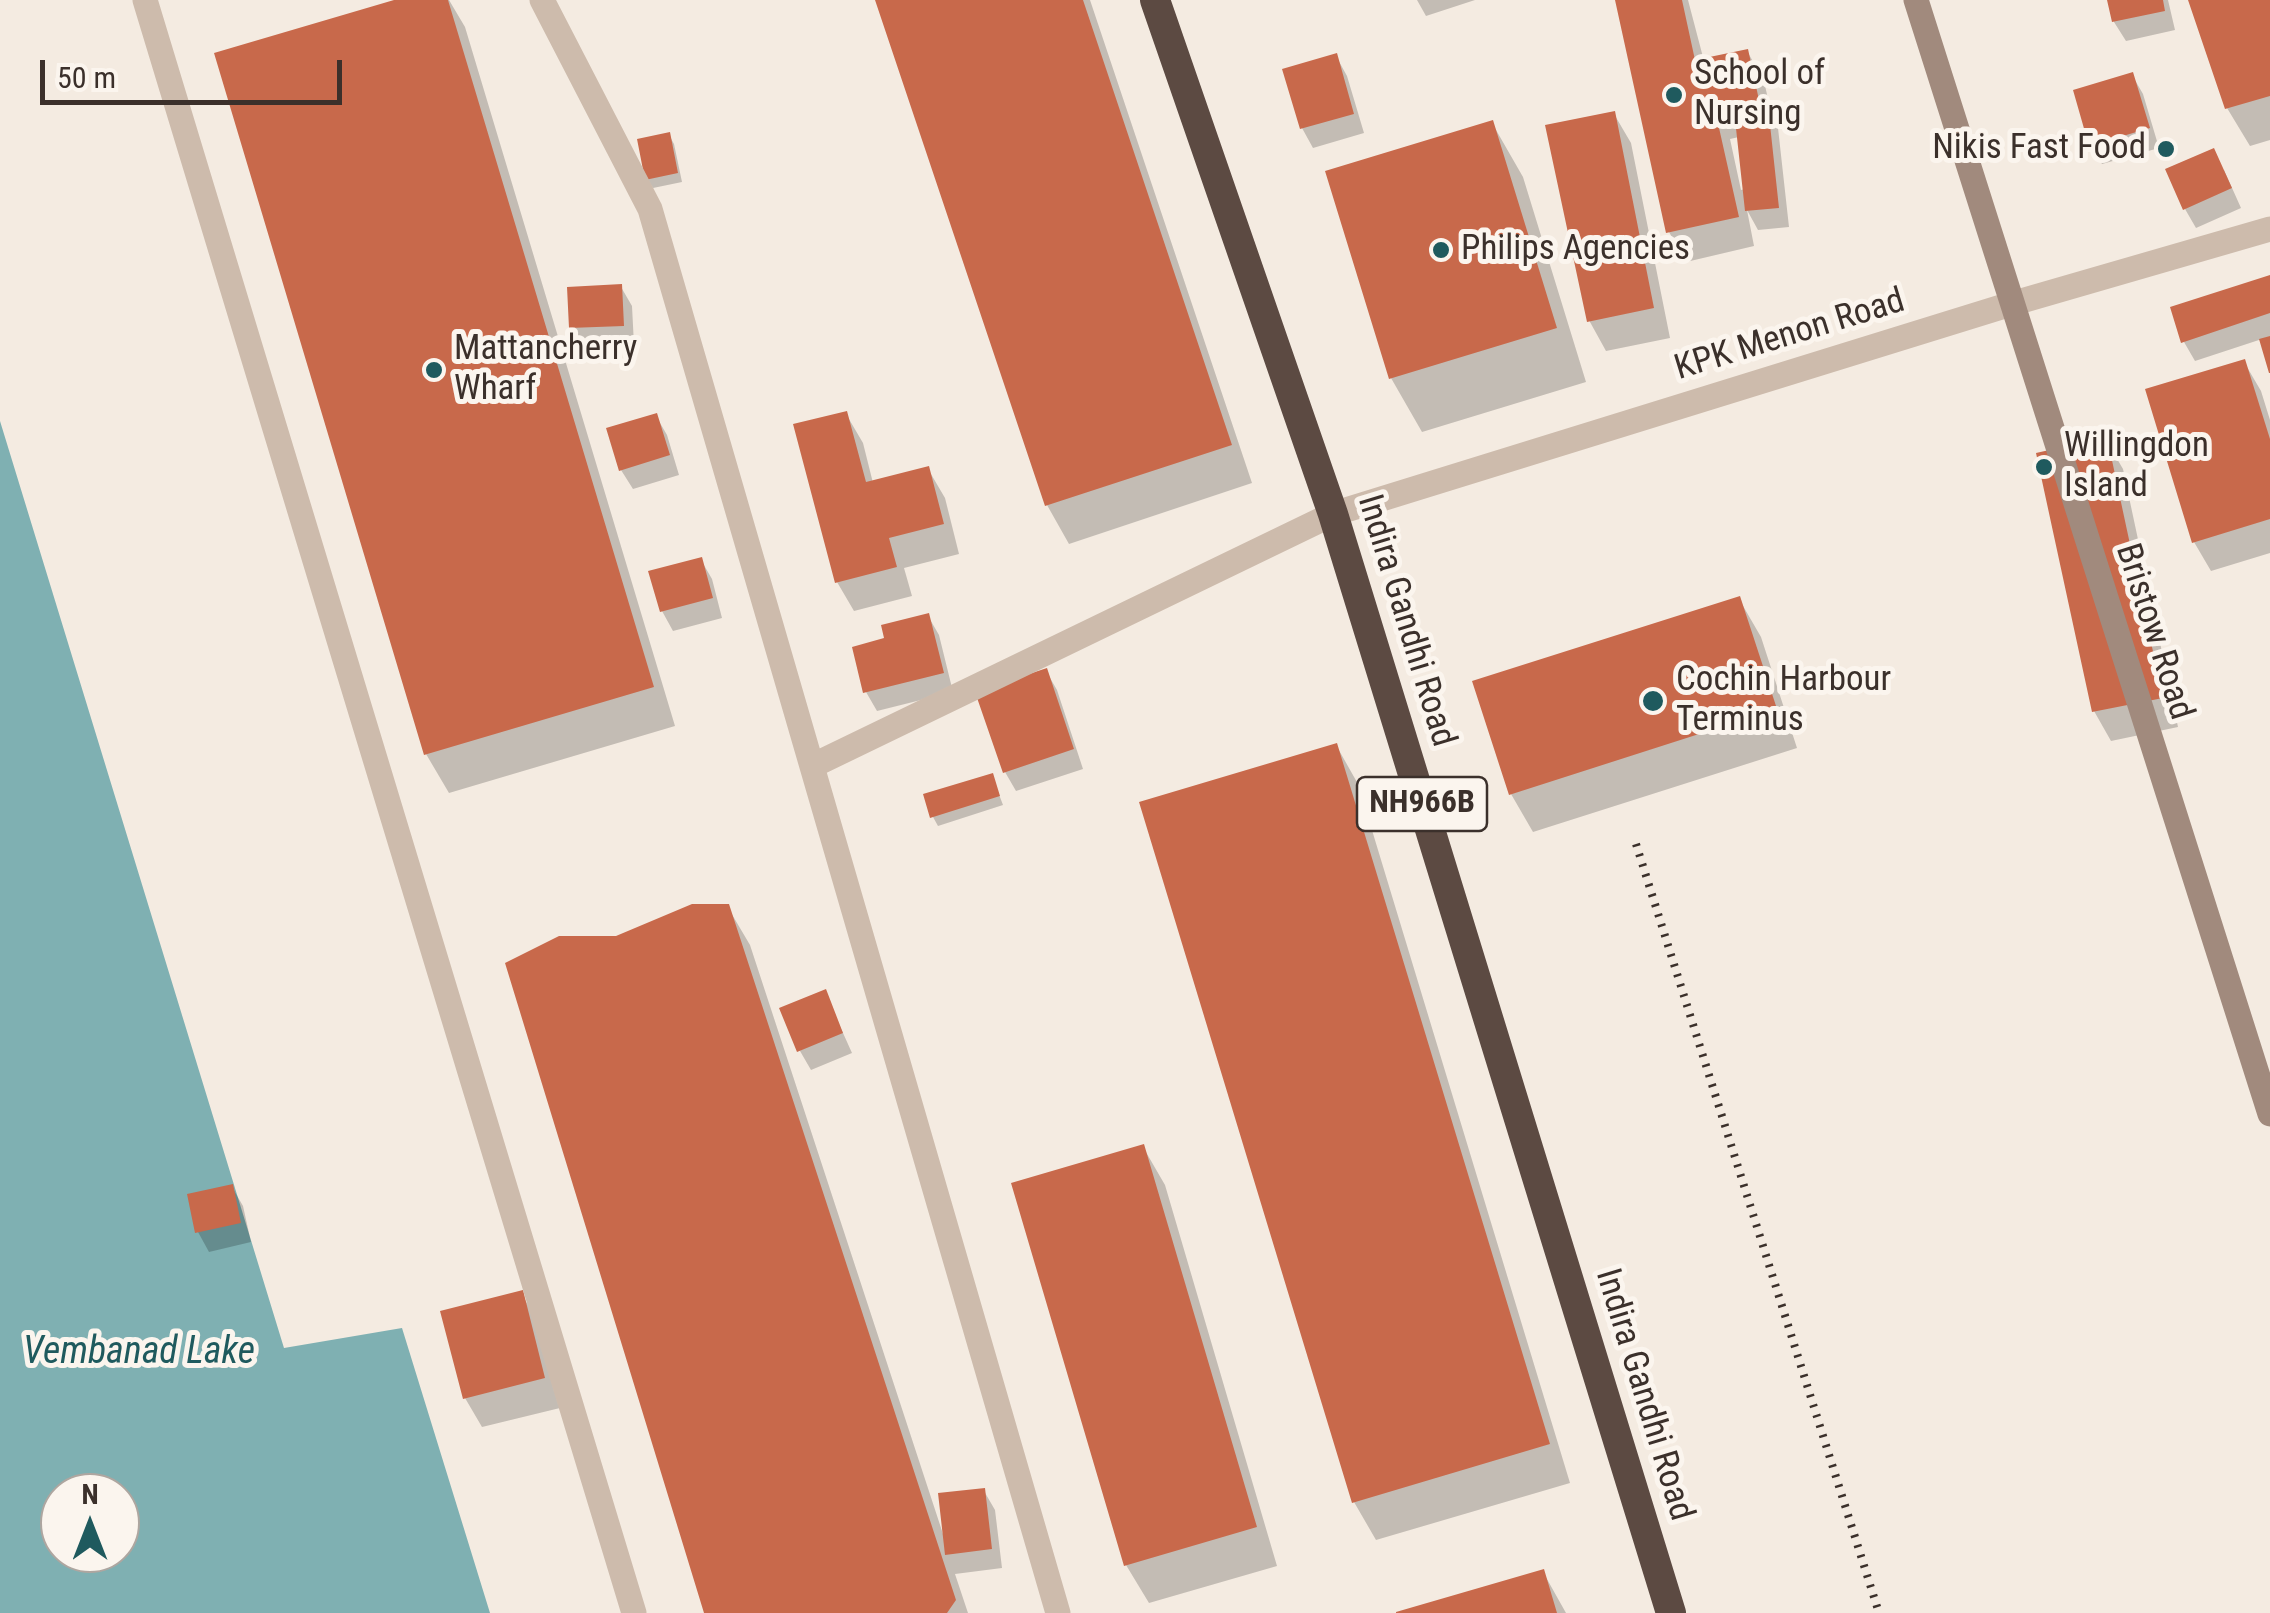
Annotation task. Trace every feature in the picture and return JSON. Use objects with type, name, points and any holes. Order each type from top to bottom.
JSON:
[{"type":"highway","name":"Indira Gandhi Road","points":[[1155,0],[1333,514],[1671,1613]]},
{"type":"street","points":[[145,0],[634,1613]]},
{"type":"street","points":[[542,0],[650,209],[1058,1613]]},
{"type":"street","name":"Bristow Road","points":[[1916,0],[2270,1114]]},
{"type":"street","name":"KPK Menon Road","points":[[812,766],[1333,514],[2011,304],[2270,229]]},
{"type":"water","name":"Vembanad Lake","points":[[0,421],[284,1348],[402,1328],[490,1613],[0,1613]]},
{"type":"building","name":"Mattancherry Wharf","points":[[394,0],[448,0],[654,687],[424,755],[214,53]]},
{"type":"building","points":[[875,0],[1083,0],[1232,445],[1045,506]]},
{"type":"building","name":"School of Nursing","points":[[1615,0],[1682,0],[1695,60],[1748,49],[1759,100],[1715,110],[1739,217],[1666,233]]},
{"type":"building","points":[[2107,0],[2163,0],[2165,11],[2112,22]]},
{"type":"building","points":[[2188,0],[2270,0],[2270,96],[2225,109]]},
{"type":"building","points":[[1337,53],[1354,114],[1300,129],[1282,69]]},
{"type":"building","points":[[2133,72],[2150,128],[2089,146],[2073,90]]},
{"type":"building","points":[[1768,106],[1779,208],[1745,211],[1734,110]]},
{"type":"building","points":[[1615,111],[1654,308],[1587,322],[1545,125]]},
{"type":"building","name":"Philips Agencies","points":[[1493,120],[1557,328],[1389,379],[1325,171]]},
{"type":"building","points":[[670,132],[678,173],[645,180],[637,139]]},
{"type":"building","points":[[2214,148],[2232,188],[2183,210],[2165,169]]},
{"type":"building","points":[[2270,275],[2270,313],[2181,343],[2170,307]]},
{"type":"building","points":[[622,284],[624,326],[569,328],[567,287]]},
{"type":"building","points":[[2270,336],[2270,373],[2269,373],[2259,339]]},
{"type":"building","points":[[2245,359],[2270,439],[2270,519],[2192,543],[2145,389]]},
{"type":"building","points":[[847,411],[866,482],[929,466],[944,524],[889,538],[897,567],[835,583],[793,424]]},
{"type":"building","points":[[657,413],[670,455],[619,471],[606,428]]},
{"type":"building","points":[[2107,437],[2163,698],[2092,712],[2036,453]]},
{"type":"building","points":[[702,557],[713,598],[660,612],[648,571]]},
{"type":"building","points":[[1740,596],[1777,709],[1509,795],[1472,681]]},
{"type":"building","points":[[929,613],[944,673],[863,693],[852,647],[884,638],[881,625]]},
{"type":"building","points":[[1047,668],[1074,749],[1003,773],[975,692]]},
{"type":"building","points":[[1337,743],[1550,1444],[1352,1503],[1139,802]]},
{"type":"building","points":[[993,773],[1000,796],[930,818],[923,794]]},
{"type":"building","points":[[692,904],[729,904],[956,1600],[947,1613],[704,1613],[505,963],[559,936],[616,936]]},
{"type":"building","points":[[826,989],[843,1033],[797,1052],[779,1008]]},
{"type":"building","points":[[1144,1144],[1257,1527],[1124,1566],[1011,1183]]},
{"type":"building","points":[[233,1184],[241,1223],[195,1233],[187,1194]]},
{"type":"building","points":[[523,1290],[545,1378],[463,1399],[440,1311]]},
{"type":"building","points":[[985,1488],[992,1549],[945,1555],[938,1493]]},
{"type":"building","points":[[1544,1569],[1557,1613],[1396,1613],[1396,1612]]},
{"type":"railway","points":[[1636,844],[1879,1613]]},
{"type":"place","name":"School of Nursing","points":[[1674,95]]},
{"type":"place","name":"Nikis Fast Food","points":[[2166,149]]},
{"type":"place","name":"Philips Agencies","points":[[1441,250]]},
{"type":"place","name":"Mattancherry Wharf","points":[[434,370]]},
{"type":"place","name":"Willingdon Island","points":[[2044,467]]},
{"type":"place","name":"Cochin Harbour Terminus","points":[[1653,701]]}]
